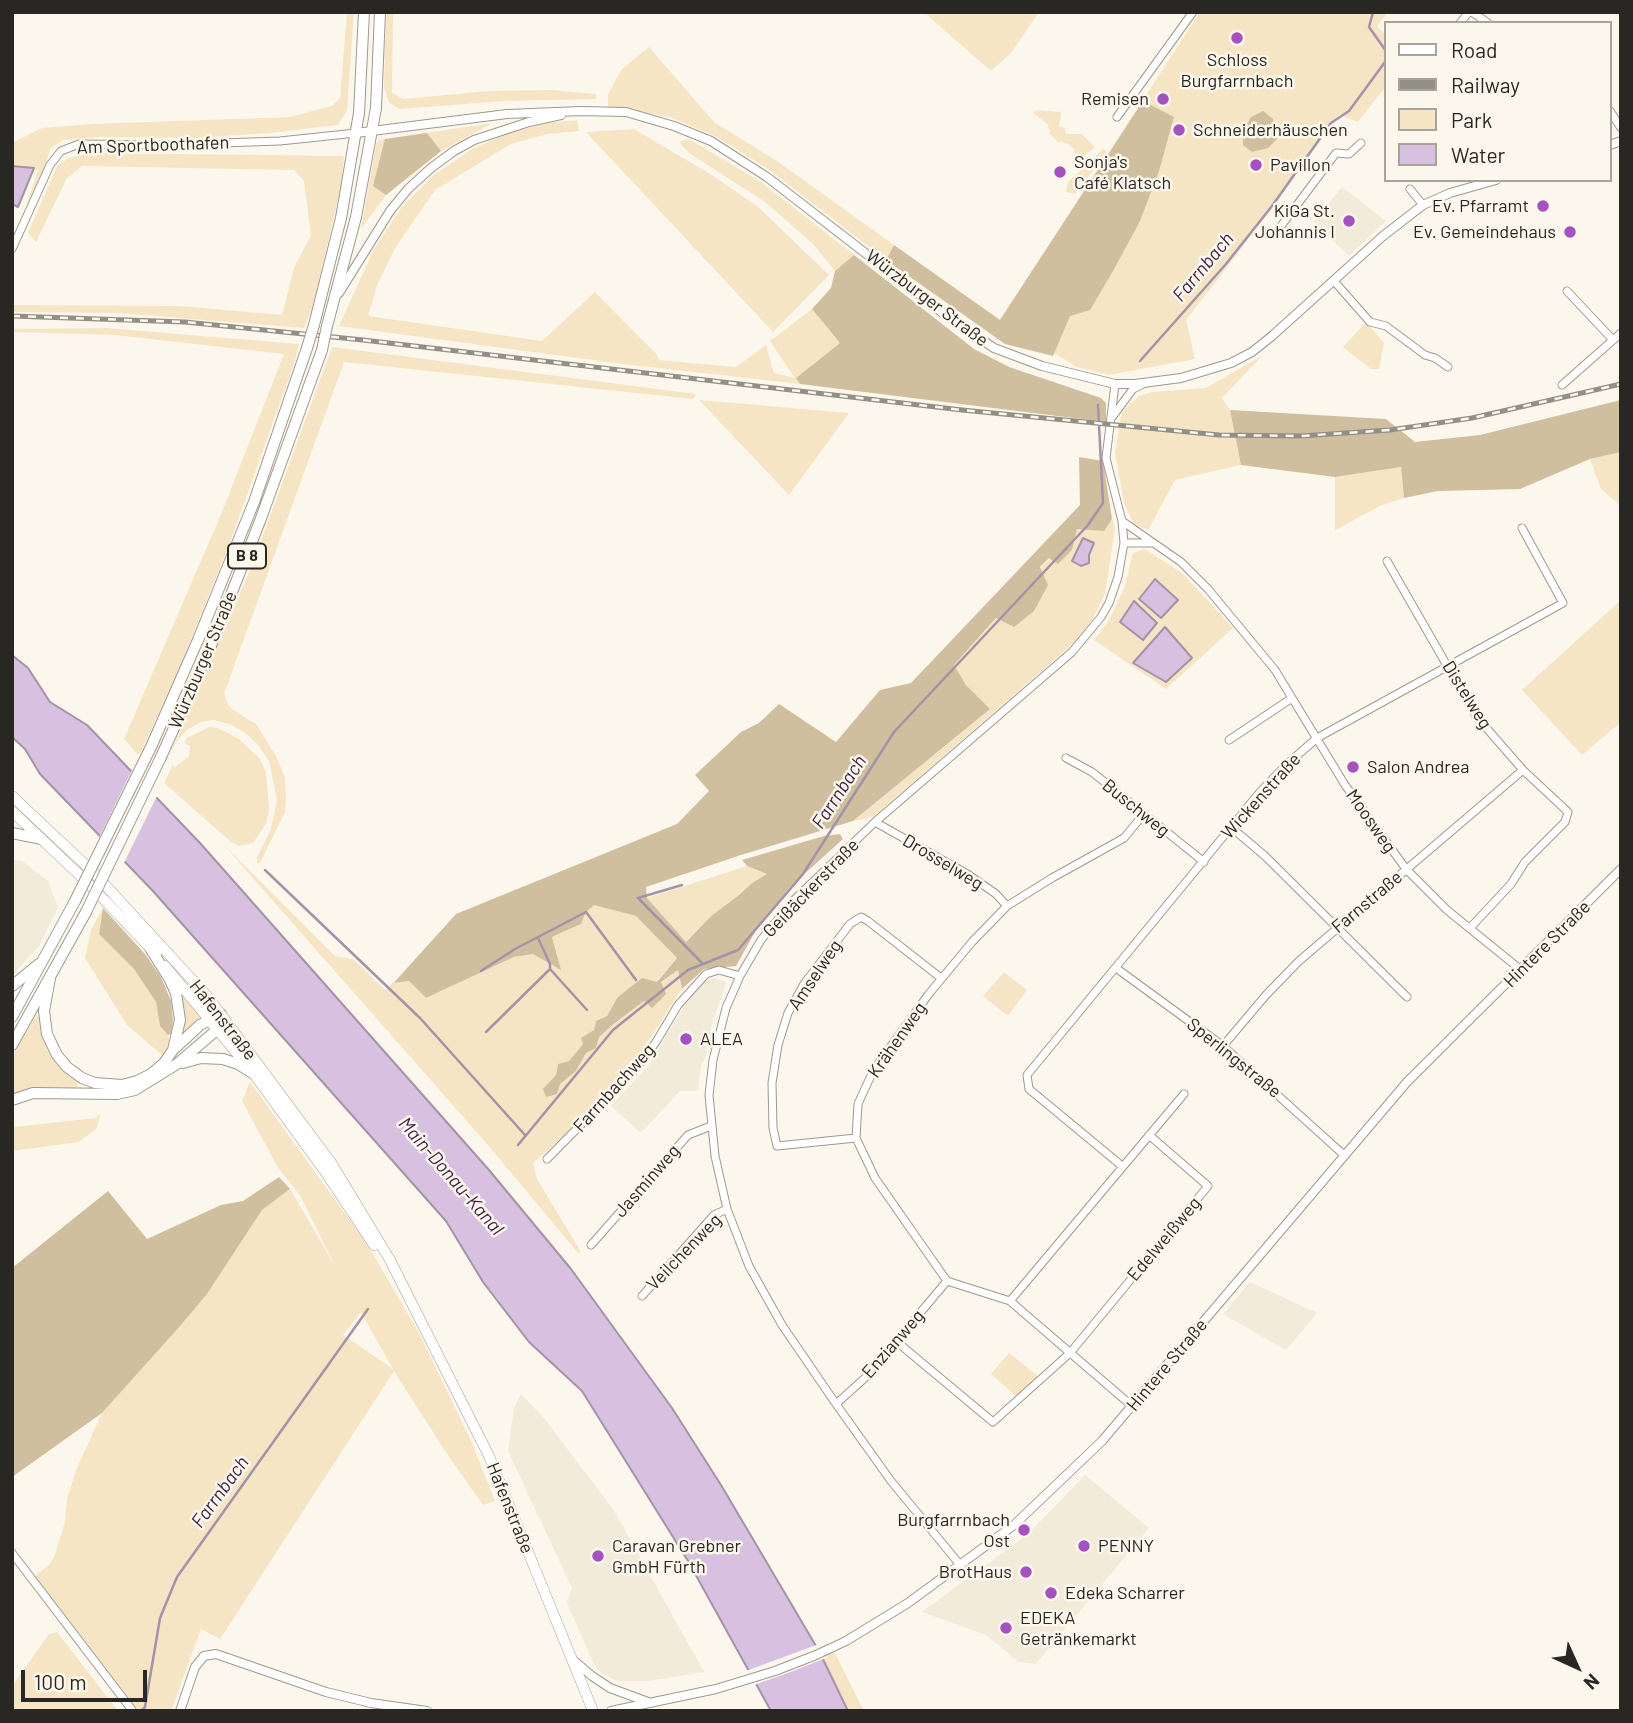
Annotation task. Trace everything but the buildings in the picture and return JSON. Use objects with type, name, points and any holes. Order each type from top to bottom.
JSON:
[{"type":"main road","name":"Würzburger Straße","points":[[12,1017],[75,901],[151,747],[254,502],[307,348],[341,218],[359,113],[364,12]]},
{"type":"main road","name":"Würzburger Straße","points":[[12,1045],[86,912],[161,757],[210,648],[260,521],[321,349],[356,217],[376,108],[380,12]]},
{"type":"main road","name":"Hafenstraße","points":[[12,796],[95,874],[160,943],[332,1164],[371,1227],[489,1456],[593,1711]]},
{"type":"main road","name":"Hafenstraße","points":[[12,811],[150,948],[219,1021],[395,1273]]},
{"type":"main road","points":[[12,833],[42,839]]},
{"type":"main road","points":[[50,978],[44,1011],[47,1034],[57,1055],[67,1067],[82,1078],[109,1086],[137,1081],[164,1063],[173,1049],[180,1020],[169,978],[150,948]]},
{"type":"main road","points":[[12,986],[46,957]]},
{"type":"main road","points":[[173,1049],[219,1021]]},
{"type":"main road","points":[[12,1100],[33,1093],[117,1094],[144,1086],[177,1065],[219,1021]]},
{"type":"main road","points":[[177,1065],[201,1058],[223,1059],[254,1074]]},
{"type":"street","points":[[1117,117],[1193,12]]},
{"type":"street","points":[[334,300],[390,211],[408,189],[454,151],[474,140],[529,122],[581,111]]},
{"type":"street","name":"Würzburger Straße","points":[[372,131],[508,114],[581,111],[626,113],[674,126],[711,141],[767,177],[944,314],[994,348],[1042,366],[1115,384],[1146,383],[1206,371],[1231,363],[1252,352],[1383,236],[1423,205],[1450,193],[1489,182]]},
{"type":"street","points":[[356,133],[372,131]]},
{"type":"street","name":"Am Sportboothafen","points":[[12,249],[50,165],[61,151],[79,144],[163,145],[267,141],[356,133]]},
{"type":"street","points":[[1275,234],[1336,153],[1349,154],[1361,143]]},
{"type":"street","points":[[1410,189],[1423,205]]},
{"type":"street","points":[[1334,281],[1370,322],[1386,326],[1425,355],[1448,367]]},
{"type":"street","points":[[1567,291],[1613,340]]},
{"type":"street","points":[[1562,385],[1621,333]]},
{"type":"street","name":"Geißäckerstraße","points":[[1111,419],[1133,390],[1146,383]]},
{"type":"street","name":"Geißäckerstraße","points":[[961,1566],[891,1481],[836,1404],[770,1305],[749,1266],[720,1185],[710,1126],[709,1095],[713,1060],[726,1008],[740,976],[761,940],[793,901],[875,822],[1084,639],[1109,603],[1122,563],[1124,543],[1122,521],[1106,458],[1115,384]]},
{"type":"street","name":"Moosweg","points":[[1122,521],[1181,562],[1240,625],[1275,670],[1367,817],[1406,869],[1447,909],[1521,970]]},
{"type":"street","name":"Wickenstraße","points":[[1122,1166],[1029,1089],[1027,1075],[1285,766],[1317,738],[1563,603],[1522,528]]},
{"type":"street","points":[[1124,543],[1151,543]]},
{"type":"street","name":"Distelweg","points":[[1387,561],[1476,716],[1523,770],[1568,813],[1565,822],[1525,862],[1511,884],[1470,928]]},
{"type":"street","points":[[1229,740],[1292,698]]},
{"type":"street","name":"Buschweg","points":[[1066,758],[1092,772],[1203,862]]},
{"type":"street","name":"Farnstraße","points":[[1223,1046],[1282,978],[1336,928],[1523,770]]},
{"type":"street","name":"Krähenweg","points":[[947,1281],[875,1178],[856,1138],[858,1104],[869,1078],[885,1052],[941,978],[1007,906],[1124,838],[1143,815]]},
{"type":"street","name":"Drosselweg","points":[[875,822],[969,875],[996,894],[1007,906]]},
{"type":"street","points":[[1232,828],[1265,856],[1407,997]]},
{"type":"street","name":"Hintere Straße","points":[[611,1711],[716,1689],[775,1671],[846,1641],[922,1594],[1014,1525],[1071,1473],[1132,1406],[1407,1082],[1621,869]]},
{"type":"street","name":"Amselweg","points":[[856,1138],[777,1146],[773,1128],[772,1083],[778,1045],[788,1013],[804,984],[850,924],[861,917],[941,978]]},
{"type":"street","name":"Sperlingstraße","points":[[1116,968],[1223,1046],[1345,1155]]},
{"type":"street","name":"Farrnbachweg","points":[[547,1159],[635,1070],[696,983],[706,974],[719,970],[740,976]]},
{"type":"street","points":[[1010,1301],[1184,1094]]},
{"type":"street","name":"Jasminweg","points":[[591,1245],[688,1135],[710,1126]]},
{"type":"street","name":"Edelweißweg","points":[[1070,1353],[1209,1186],[1149,1135]]},
{"type":"street","name":"Veilchenweg","points":[[642,1296],[714,1215],[727,1209]]},
{"type":"street","points":[[947,1281],[1010,1301],[1132,1406]]},
{"type":"street","name":"Enzianweg","points":[[836,1404],[866,1377],[947,1281]]},
{"type":"street","points":[[897,1342],[993,1422],[1070,1353]]},
{"type":"street","points":[[12,1553],[132,1710]]},
{"type":"street","points":[[180,1711],[195,1667],[204,1656],[216,1654],[326,1692],[371,1703],[428,1711]]},
{"type":"street","points":[[572,1658],[610,1688],[651,1703]]},
{"type":"shaded area","points":[[1143,101],[1174,117],[1159,171],[1140,221],[1113,271],[1090,310],[1070,316],[1053,356],[1005,344],[886,260],[894,245],[1000,320]]},
{"type":"shaded area","points":[[1263,111],[1273,119],[1277,139],[1268,148],[1252,152],[1243,145],[1243,132],[1251,117]]},
{"type":"shaded area","points":[[427,133],[441,151],[386,195],[373,186],[385,139]]},
{"type":"shaded area","name":"KiGa St. Johannis I","points":[[1342,187],[1386,221],[1349,256],[1313,222]]},
{"type":"shaded area","points":[[854,255],[974,349],[1009,367],[1101,398],[1106,403],[1106,422],[800,384],[796,378],[840,343],[812,309],[831,288],[835,271]]},
{"type":"shaded area","points":[[1621,400],[1621,452],[1590,459],[1520,489],[1438,491],[1404,498],[1401,467],[1335,477],[1241,465],[1230,410],[1386,419],[1415,442],[1480,435]]},
{"type":"shaded area","points":[[1079,457],[1103,461],[1112,519],[1104,531],[1077,529],[1072,550],[1058,564],[1049,558],[1040,567],[1048,585],[1034,611],[1014,627],[996,618],[954,665],[966,685],[990,709],[853,821],[646,887],[647,898],[686,942],[711,916],[767,874],[747,866],[742,860],[824,836],[840,834],[843,839],[790,887],[756,930],[736,966],[704,969],[682,989],[678,970],[661,982],[666,994],[652,1008],[644,1001],[615,1023],[599,1037],[596,1048],[586,1053],[576,1071],[560,1084],[557,1094],[546,1097],[543,1089],[556,1075],[558,1064],[569,1061],[583,1044],[581,1038],[594,1030],[596,1021],[607,1016],[617,998],[642,978],[657,982],[677,958],[636,916],[594,905],[586,912],[581,924],[552,937],[561,970],[533,954],[514,957],[426,998],[409,981],[394,983],[456,914],[677,824],[709,791],[695,775],[741,732],[759,723],[779,704],[836,742],[880,690],[911,683],[1080,505]]},
{"type":"shaded area","points":[[12,860],[22,861],[48,881],[58,907],[39,946],[12,976]]},
{"type":"shaded area","points":[[103,908],[145,954],[161,977],[171,1001],[171,1034],[168,1035],[160,1026],[156,1002],[134,969],[99,934]]},
{"type":"shaded area","name":"ALEA","points":[[713,978],[727,982],[701,1065],[698,1091],[680,1091],[641,1133],[611,1106],[648,1066],[701,982]]},
{"type":"shaded area","points":[[279,1177],[290,1189],[262,1210],[207,1294],[180,1326],[102,1413],[12,1477],[12,1268],[108,1191],[147,1239],[221,1205],[243,1201]]},
{"type":"shaded area","points":[[1250,1282],[1317,1313],[1286,1350],[1223,1314]]},
{"type":"shaded area","name":"Caravan Grebner GmbH Fürth","points":[[521,1394],[544,1418],[613,1509],[704,1672],[649,1681],[618,1681],[601,1673],[594,1664],[567,1603],[572,1588],[508,1451],[514,1408]]},
{"type":"shaded area","points":[[1085,1475],[1149,1528],[1036,1664],[1019,1662],[986,1635],[922,1612],[1028,1534]]},
{"type":"green space","points":[[347,12],[354,12],[347,110],[338,125],[193,138],[99,137],[63,140],[51,148],[31,204],[27,203],[38,170],[12,166],[12,143],[42,128],[290,117],[332,106],[340,98]]},
{"type":"green space","points":[[386,12],[393,12],[392,93],[403,99],[490,91],[551,90],[596,94],[596,99],[505,101],[400,109],[389,103],[384,87]]},
{"type":"green space","points":[[929,12],[1039,12],[1011,53],[991,71],[927,15]]},
{"type":"green space","points":[[1200,12],[1388,12],[1377,26],[1384,34],[1384,89],[1358,122],[1339,115],[1186,320],[1195,359],[1109,375],[1077,367],[1000,320]]},
{"type":"green space","points":[[649,47],[714,122],[777,161],[894,245],[886,260],[771,171],[717,137],[670,117],[608,106],[608,94],[622,69]]},
{"type":"green space","points":[[1036,110],[1061,112],[1059,127],[1065,128],[1066,134],[1082,134],[1095,147],[1076,163],[1074,149],[1067,143],[1059,143],[1049,133],[1049,125],[1033,113]]},
{"type":"green space","points":[[577,120],[579,131],[547,134],[511,144],[435,190],[395,248],[377,286],[368,316],[542,341],[595,292],[659,360],[736,367],[766,345],[774,373],[795,378],[770,341],[812,309],[840,343],[796,378],[800,384],[622,364],[339,326],[374,249],[401,208],[434,175],[472,149],[505,134],[547,123]]},
{"type":"green space","points":[[493,123],[441,151],[386,195],[361,229],[376,144],[379,140]]},
{"type":"green space","points":[[634,129],[712,175],[758,207],[829,275],[773,332],[586,132]]},
{"type":"green space","points":[[689,139],[761,182],[854,255],[835,271],[813,244],[765,202],[689,153],[679,142]]},
{"type":"green space","points":[[1103,149],[1107,152],[1075,194],[1066,192],[1068,182]]},
{"type":"green space","points":[[91,153],[344,156],[341,187],[312,309],[304,328],[118,313],[12,312],[12,305],[179,306],[282,315],[294,268],[311,235],[304,181],[294,170],[82,166],[67,178],[36,242],[28,233],[57,166],[69,158]]},
{"type":"green space","points":[[1366,322],[1384,343],[1379,369],[1371,369],[1343,347]]},
{"type":"green space","points":[[106,328],[299,344],[228,548],[177,674],[139,756],[124,739],[220,517],[284,354],[115,335],[12,332],[12,329]]},
{"type":"green space","points":[[332,347],[696,394],[693,399],[344,362],[224,694],[233,710],[256,724],[276,756],[285,778],[285,812],[260,863],[257,863],[257,857],[271,829],[277,800],[269,761],[259,746],[247,734],[230,724],[213,720],[201,722],[187,730],[178,739],[170,754],[251,568]]},
{"type":"green space","points":[[1263,355],[1222,398],[1230,410],[1241,465],[1175,480],[1148,530],[1134,524],[1124,503],[1115,453],[1122,411],[1139,396],[1152,392],[1206,388]]},
{"type":"green space","points":[[699,400],[849,413],[789,495]]},
{"type":"green space","points":[[1621,452],[1621,506],[1601,489],[1590,459]]},
{"type":"green space","points":[[1401,467],[1404,498],[1380,506],[1335,530],[1335,477]]},
{"type":"green space","points":[[1112,519],[1115,528],[1105,594],[1092,620],[1076,641],[873,817],[853,821],[989,710],[966,685],[954,665],[1077,528],[1103,531]]},
{"type":"green space","points":[[1145,549],[1183,574],[1233,628],[1166,689],[1094,640],[1108,622],[1124,589],[1133,553]]},
{"type":"green space","points":[[1621,600],[1621,722],[1582,755],[1522,690]]},
{"type":"green space","points":[[209,727],[218,728],[239,739],[260,759],[266,773],[269,810],[266,824],[253,843],[240,846],[231,842],[164,783],[173,764],[174,768],[189,756],[190,746],[184,743],[187,738]]},
{"type":"green space","points":[[223,844],[335,956],[353,959],[386,991],[393,983],[409,981],[426,998],[514,957],[534,954],[560,969],[552,937],[581,924],[586,912],[594,904],[636,916],[677,958],[656,982],[617,998],[607,1016],[596,1021],[594,1030],[582,1038],[583,1044],[569,1061],[558,1064],[556,1075],[544,1089],[560,1084],[576,1071],[586,1053],[596,1048],[599,1037],[644,1000],[652,1008],[661,983],[678,969],[682,989],[634,1063],[587,1115],[533,1163],[537,1179],[581,1252],[578,1253],[487,1144]]},
{"type":"green space","points":[[747,866],[767,874],[711,916],[685,942],[647,898]]},
{"type":"green space","points":[[103,908],[99,934],[134,969],[156,1002],[160,1026],[168,1035],[170,1043],[162,1055],[127,1025],[85,958],[91,930]]},
{"type":"green space","points":[[1004,972],[1027,990],[1008,1016],[983,996]]},
{"type":"green space","points":[[181,991],[203,1015],[187,1035],[182,1033]]},
{"type":"green space","points":[[36,1016],[41,1018],[44,1040],[50,1054],[60,1068],[78,1082],[77,1089],[12,1096],[12,1056]]},
{"type":"green space","points":[[250,1082],[367,1244],[418,1331],[472,1443],[495,1501],[483,1505],[394,1371],[220,1639],[201,1629],[171,1711],[133,1711],[113,1679],[43,1591],[35,1576],[50,1564],[55,1554],[77,1468],[102,1413],[207,1294],[262,1210],[290,1189],[334,1264],[301,1197],[277,1166],[242,1101]],"holes":[[[361,1312],[393,1369],[343,1335]]]},
{"type":"green space","points":[[101,1114],[96,1129],[79,1142],[12,1151],[12,1125],[15,1127],[95,1118]]},
{"type":"green space","points":[[1009,1353],[1039,1377],[1017,1397],[991,1374]]},
{"type":"green space","points":[[57,1632],[118,1711],[12,1711],[12,1686],[49,1634]]},
{"type":"green space","points":[[830,1647],[864,1711],[848,1711],[819,1651]]},
{"type":"water","points":[[12,166],[34,168],[18,207],[12,204]]},
{"type":"water","points":[[1083,538],[1094,543],[1089,563],[1081,566],[1072,561]]},
{"type":"water","points":[[1155,579],[1178,600],[1161,618],[1139,599]]},
{"type":"water","points":[[1134,601],[1157,623],[1143,640],[1120,622]]},
{"type":"water","points":[[1165,627],[1192,658],[1166,682],[1133,663]]},
{"type":"water","name":"Main-Donau-Kanal","points":[[12,655],[28,668],[50,702],[87,725],[200,843],[489,1170],[571,1269],[672,1408],[721,1485],[819,1651],[848,1711],[771,1711],[688,1561],[582,1391],[529,1342],[483,1282],[446,1221],[152,890],[40,774],[25,749],[12,737]]},
{"type":"pier","points":[[133,768],[158,794],[123,865],[98,840]]},
{"type":"pier","points":[[819,1644],[826,1658],[788,1673],[754,1685],[746,1671]]},
{"type":"waterway","name":"Farrnbach","points":[[1373,12],[1369,27],[1384,48]]},
{"type":"waterway","name":"Farrnbach","points":[[1140,361],[1226,264],[1272,206],[1331,123],[1349,111],[1384,63]]},
{"type":"waterway","name":"Farrnbach","points":[[518,1145],[613,1030],[688,970],[738,950],[803,874],[894,732],[1088,525],[1103,503],[1098,405]]},
{"type":"waterway","points":[[265,870],[420,1018],[525,1135]]},
{"type":"waterway","points":[[682,885],[638,898],[702,963]]},
{"type":"waterway","points":[[481,971],[515,949],[586,912],[636,980]]},
{"type":"waterway","points":[[538,938],[550,969],[587,1010]]},
{"type":"waterway","points":[[486,1032],[550,969]]},
{"type":"waterway","name":"Farrnbach","points":[[141,1711],[145,1707],[160,1618],[177,1577],[368,1309]]},
{"type":"railway","points":[[12,316],[185,322],[363,340],[962,410],[1219,435],[1301,436],[1390,430],[1472,418],[1621,384]]},
{"type":"place","name":"Schloss Burgfarrnbach","points":[[1237,38]]},
{"type":"place","name":"Remisen","points":[[1163,99]]},
{"type":"place","name":"Schneiderhäuschen","points":[[1179,130]]},
{"type":"place","name":"Pavillon","points":[[1256,165]]},
{"type":"place","name":"Sonja's Café Klatsch","points":[[1060,172]]},
{"type":"place","name":"Ev. Pfarramt","points":[[1543,206]]},
{"type":"place","name":"KiGa St. Johannis I","points":[[1349,221]]},
{"type":"place","name":"Ev. Gemeindehaus","points":[[1570,232]]},
{"type":"place","name":"Salon Andrea","points":[[1353,767]]},
{"type":"place","name":"ALEA","points":[[686,1039]]},
{"type":"place","name":"Burgfarrnbach Ost","points":[[1024,1530]]},
{"type":"place","name":"PENNY","points":[[1084,1546]]},
{"type":"place","name":"Caravan Grebner GmbH Fürth","points":[[598,1556]]},
{"type":"place","name":"BrotHaus","points":[[1026,1572]]},
{"type":"place","name":"Edeka Scharrer","points":[[1051,1593]]},
{"type":"place","name":"EDEKA Getränkemarkt","points":[[1006,1628]]}]
